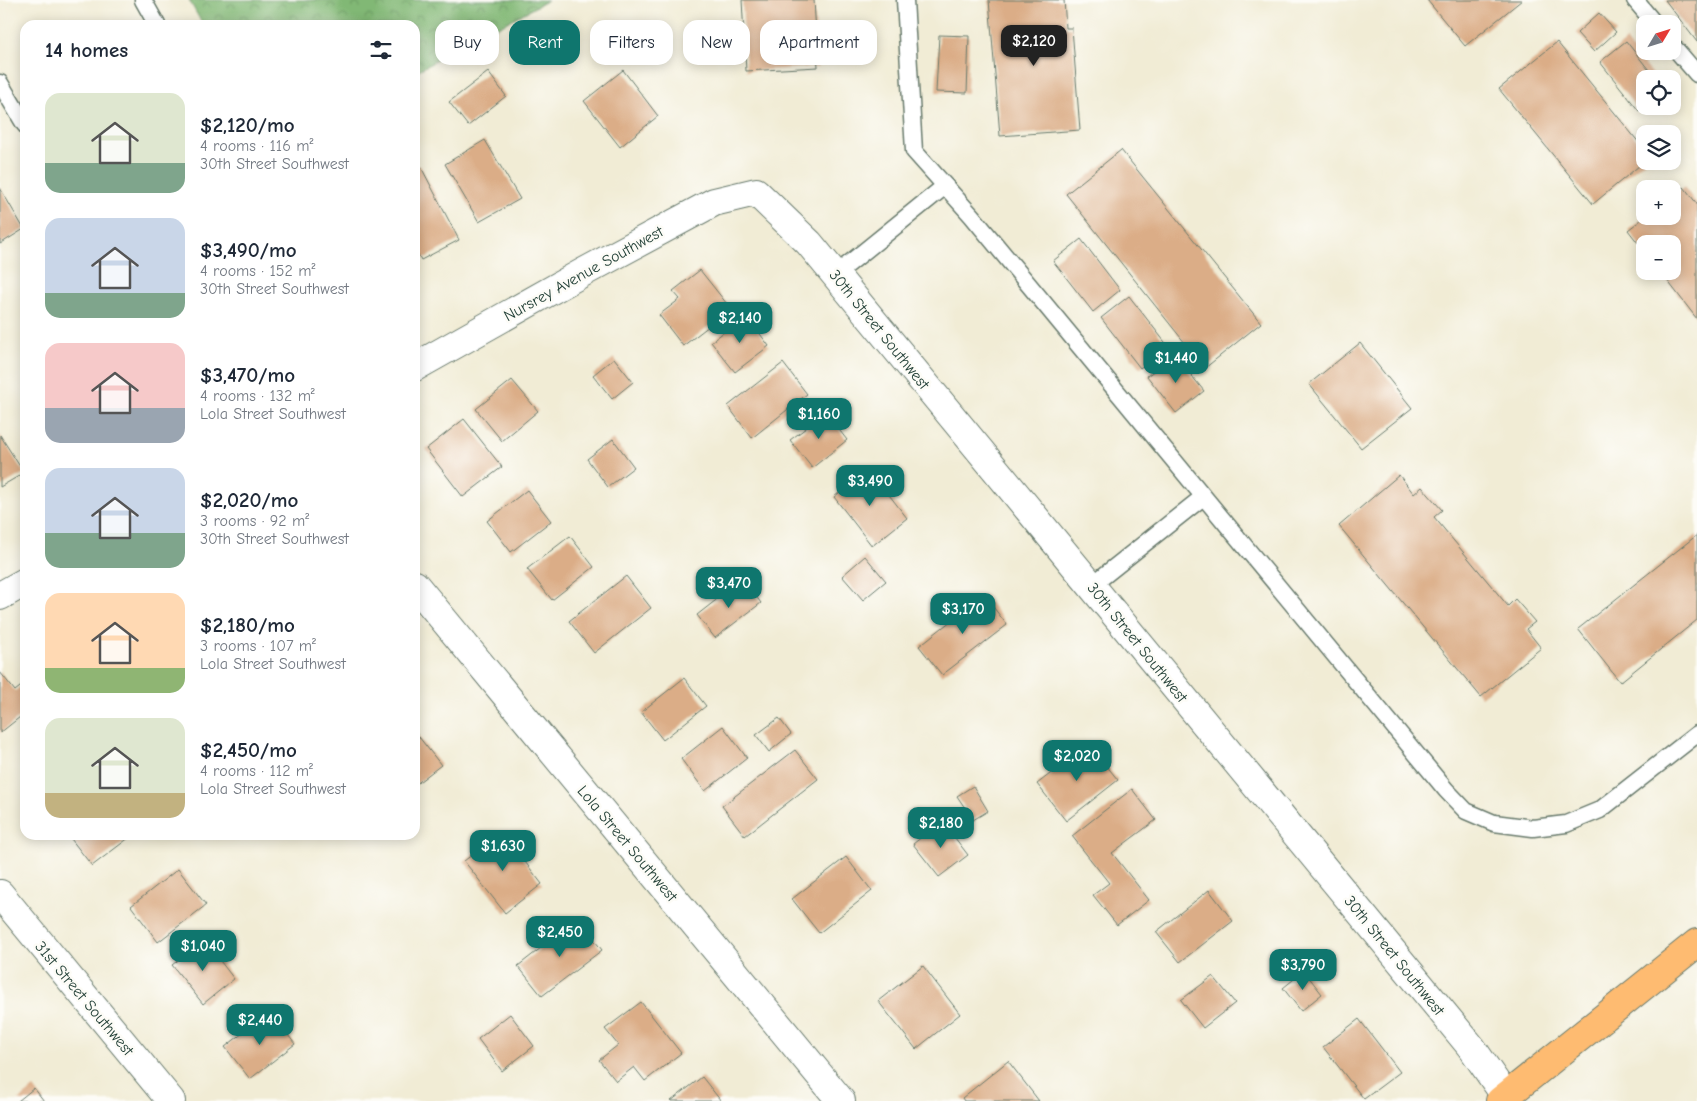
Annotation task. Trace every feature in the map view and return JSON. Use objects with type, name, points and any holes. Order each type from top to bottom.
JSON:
[{"type":"main road","points":[[1505,1099],[1697,943]]},
{"type":"street","name":"30th Street Southwest","points":[[756,192],[809,243],[836,275],[1472,1048],[1505,1099]]},
{"type":"street","name":"Nursrey Avenue Southwest","points":[[420,364],[574,277],[714,202],[756,192]]},
{"type":"street","points":[[0,596],[20,585]]},
{"type":"street","name":"Lola Street Southwest","points":[[420,591],[841,1101]]},
{"type":"street","name":"31st Street Southwest","points":[[0,894],[171,1101]]},
{"type":"lane","points":[[143,0],[154,20]]},
{"type":"lane","points":[[905,0],[914,151],[972,216],[1433,775],[1466,812],[1494,823],[1533,828],[1566,824],[1600,810],[1697,734]]},
{"type":"lane","points":[[1635,0],[1648,15]]},
{"type":"lane","points":[[1681,55],[1697,74]]},
{"type":"lane","points":[[0,83],[20,117]]},
{"type":"lane","points":[[836,275],[945,186]]},
{"type":"lane","points":[[1091,586],[1203,496]]},
{"type":"green space","points":[[189,0],[548,0],[499,27],[499,20],[435,20],[435,61],[420,69],[420,20],[200,20]]},
{"type":"building","points":[[742,0],[814,0],[815,20],[760,20],[760,65],[818,65],[818,67],[746,71],[746,65],[750,65],[750,20],[743,20]]},
{"type":"building","points":[[989,0],[1064,0],[1066,28],[1072,28],[1080,130],[1000,136]]},
{"type":"building","points":[[1427,0],[1522,0],[1465,46]]},
{"type":"building","points":[[1665,0],[1697,0],[1697,42],[1681,21],[1681,15],[1676,15]]},
{"type":"building","points":[[1599,13],[1616,32],[1594,52],[1577,33]]},
{"type":"building","points":[[939,35],[969,36],[967,93],[936,92]]},
{"type":"building","points":[[1626,41],[1636,54],[1636,60],[1641,60],[1649,70],[1636,70],[1636,107],[1600,62]]},
{"type":"building","points":[[1557,42],[1636,139],[1636,168],[1593,204],[1499,89]]},
{"type":"building","points":[[623,70],[658,116],[620,147],[584,101]]},
{"type":"building","points":[[488,72],[506,96],[468,126],[449,102]]},
{"type":"building","points":[[485,140],[520,199],[479,222],[445,164]]},
{"type":"building","points":[[1121,150],[1261,323],[1205,368],[1066,194]]},
{"type":"building","points":[[420,165],[459,240],[421,260],[420,258]]},
{"type":"building","points":[[1684,187],[1697,204],[1697,319],[1667,280],[1681,280],[1681,235],[1636,235],[1636,240],[1628,230],[1636,224],[1681,225],[1681,189]]},
{"type":"building","points":[[0,188],[20,222],[20,232],[0,244]]},
{"type":"building","points":[[1081,239],[1120,290],[1093,312],[1053,261]]},
{"type":"building","points":[[700,270],[731,309],[683,346],[659,315],[680,299],[673,291]]},
{"type":"building","points":[[1129,296],[1168,346],[1140,368],[1101,318]]},
{"type":"building","points":[[746,315],[769,346],[735,372],[711,342]]},
{"type":"building","points":[[1360,343],[1412,408],[1361,448],[1309,384]]},
{"type":"building","points":[[1175,355],[1204,391],[1176,413],[1147,376]]},
{"type":"building","points":[[614,358],[633,382],[612,399],[593,375]]},
{"type":"building","points":[[783,363],[807,394],[752,438],[728,406]]},
{"type":"building","points":[[512,380],[538,411],[502,441],[476,409]]},
{"type":"building","points":[[826,413],[847,440],[812,468],[790,440]]},
{"type":"building","points":[[464,419],[502,467],[463,497],[426,449]]},
{"type":"building","points":[[0,435],[20,467],[20,475],[0,487]]},
{"type":"building","points":[[613,439],[634,467],[608,487],[587,459]]},
{"type":"building","points":[[869,469],[907,518],[872,546],[834,497]]},
{"type":"building","points":[[1399,475],[1414,494],[1422,487],[1442,510],[1434,517],[1508,606],[1515,599],[1535,622],[1526,629],[1541,648],[1481,697],[1339,526]]},
{"type":"building","points":[[527,490],[551,521],[511,552],[487,521]]},
{"type":"building","points":[[1697,535],[1697,620],[1620,682],[1578,629]]},
{"type":"building","points":[[570,536],[594,567],[552,600],[527,569]]},
{"type":"building","points":[[865,556],[886,581],[863,600],[842,576]]},
{"type":"building","points":[[626,576],[651,608],[594,653],[569,621]]},
{"type":"building","points":[[743,579],[761,603],[715,638],[697,615]]},
{"type":"building","points":[[984,595],[1007,625],[942,675],[919,646]]},
{"type":"building","points":[[0,672],[15,691],[20,687],[20,717],[0,733]]},
{"type":"building","points":[[684,678],[706,706],[663,740],[641,712]]},
{"type":"building","points":[[779,718],[791,734],[769,752],[756,735]]},
{"type":"building","points":[[723,726],[747,758],[705,791],[681,759]]},
{"type":"building","points":[[420,738],[441,765],[420,781]]},
{"type":"building","points":[[1089,744],[1118,780],[1066,821],[1037,784]]},
{"type":"building","points":[[795,750],[818,779],[745,836],[722,806]]},
{"type":"building","points":[[973,786],[988,811],[973,820],[957,796]]},
{"type":"building","points":[[1132,789],[1156,820],[1112,853],[1149,900],[1117,925],[1093,895],[1109,883],[1072,836]]},
{"type":"building","points":[[942,821],[968,855],[939,877],[913,844]]},
{"type":"building","points":[[502,832],[542,884],[505,913],[464,861]]},
{"type":"building","points":[[72,840],[126,840],[92,866]]},
{"type":"building","points":[[846,857],[872,891],[819,933],[792,899]]},
{"type":"building","points":[[178,869],[206,905],[158,942],[131,906]]},
{"type":"building","points":[[1209,890],[1233,921],[1180,962],[1156,932]]},
{"type":"building","points":[[578,919],[602,950],[542,996],[518,966]]},
{"type":"building","points":[[204,940],[234,979],[203,1004],[172,965]]},
{"type":"building","points":[[923,966],[960,1014],[916,1049],[878,1001]]},
{"type":"building","points":[[1304,971],[1322,994],[1301,1011],[1283,988]]},
{"type":"building","points":[[1213,976],[1235,1003],[1203,1028],[1181,1000]]},
{"type":"building","points":[[641,1002],[681,1053],[645,1081],[634,1067],[616,1081],[599,1060],[618,1045],[605,1029]]},
{"type":"building","points":[[270,1012],[295,1044],[250,1079],[225,1047]]},
{"type":"building","points":[[510,1014],[534,1046],[502,1071],[478,1039]]},
{"type":"building","points":[[1359,1019],[1400,1072],[1364,1099],[1323,1047]]},
{"type":"building","points":[[1008,1061],[1039,1101],[964,1101],[962,1098]]},
{"type":"building","points":[[702,1077],[721,1101],[671,1101]]},
{"type":"building","points":[[34,1088],[44,1101],[18,1101]]}]
